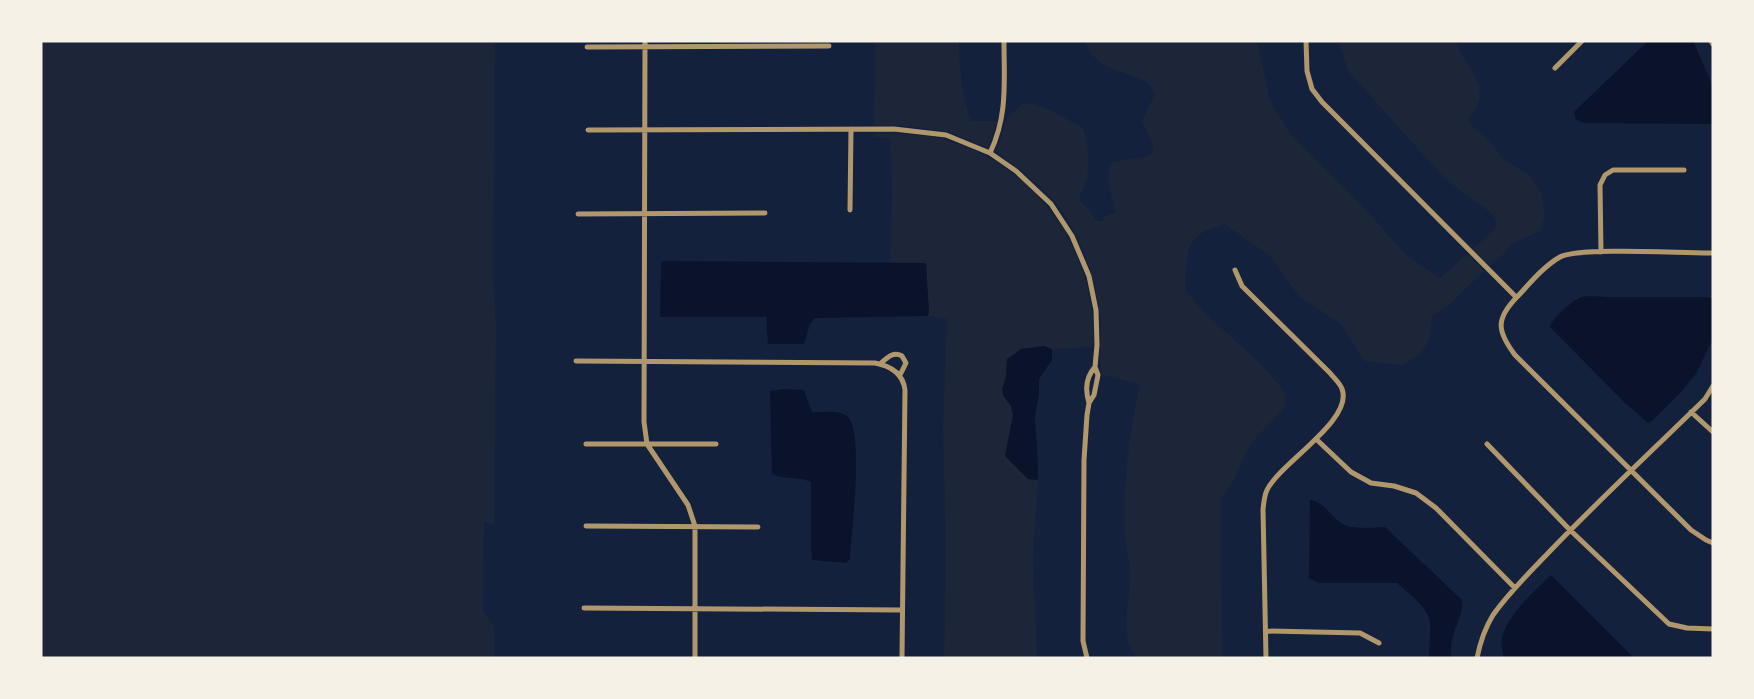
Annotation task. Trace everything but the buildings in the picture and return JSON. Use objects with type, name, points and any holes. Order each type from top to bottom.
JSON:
[{"type":"street","points":[[990,153],[1002,122],[1004,41]]},
{"type":"street","points":[[1306,41],[1306,71],[1312,89],[1322,102],[1516,297]]},
{"type":"street","points":[[1555,68],[1582,41]]},
{"type":"street","points":[[1710,41],[1713,44]]},
{"type":"street","points":[[587,47],[645,44],[829,46]]},
{"type":"street","points":[[645,44],[644,422],[648,444],[688,505],[695,526],[695,658]]},
{"type":"street","points":[[850,210],[851,129]]},
{"type":"street","points":[[588,130],[894,129],[946,135],[990,153],[1016,171],[1051,204],[1072,236],[1089,276],[1096,310],[1097,344],[1095,367],[1098,375],[1094,395],[1089,404]]},
{"type":"street","points":[[1601,252],[1600,185],[1605,175],[1613,170],[1684,170]]},
{"type":"street","points":[[578,214],[765,213]]},
{"type":"street","points":[[1713,253],[1601,252],[1561,256],[1516,297],[1503,314],[1501,326],[1504,340],[1515,356],[1691,530],[1713,543]]},
{"type":"street","points":[[1235,270],[1242,286],[1330,373],[1342,388],[1343,400],[1338,413],[1266,491],[1263,509],[1266,658]]},
{"type":"street","points":[[880,364],[893,354],[902,356],[906,360],[906,366],[900,375]]},
{"type":"street","points":[[576,362],[880,364],[891,368],[900,375],[905,386],[906,397],[902,658]]},
{"type":"street","points":[[1087,658],[1083,641],[1084,469],[1089,404],[1086,391],[1090,373],[1095,367]]},
{"type":"street","points":[[1477,658],[1488,624],[1515,588],[1570,530],[1705,399],[1713,386]]},
{"type":"street","points":[[1691,412],[1713,432]]},
{"type":"street","points":[[1316,439],[1351,472],[1371,483],[1394,486],[1416,493],[1436,508],[1515,588]]},
{"type":"street","points":[[586,444],[716,444]]},
{"type":"street","points":[[1487,444],[1570,530],[1669,624],[1687,628],[1713,629]]},
{"type":"street","points":[[586,526],[758,527]]},
{"type":"street","points":[[584,608],[902,610]]},
{"type":"street","points":[[1266,631],[1360,633],[1379,644]]},
{"type":"shaded area","points":[[41,41],[495,41],[493,274],[496,325],[494,525],[484,521],[483,610],[494,627],[494,658],[41,658]]},
{"type":"shaded area","points":[[875,41],[959,41],[965,102],[971,121],[998,121],[988,148],[946,131],[894,125],[874,125]]},
{"type":"shaded area","points":[[1085,41],[1257,41],[1270,101],[1290,133],[1360,203],[1406,255],[1440,278],[1467,254],[1484,271],[1450,304],[1432,316],[1429,339],[1421,354],[1402,365],[1364,361],[1342,325],[1299,296],[1269,255],[1224,224],[1204,232],[1194,240],[1188,254],[1186,291],[1205,313],[1263,366],[1285,392],[1285,408],[1251,443],[1231,485],[1221,499],[1222,658],[1137,658],[1131,649],[1127,629],[1130,573],[1125,537],[1125,495],[1130,439],[1140,384],[1102,375],[1100,359],[1101,325],[1097,294],[1089,265],[1077,236],[1053,200],[1025,174],[995,151],[1001,138],[1006,118],[1023,104],[1034,104],[1050,110],[1083,128],[1085,134],[1088,159],[1087,177],[1079,200],[1091,212],[1096,221],[1103,221],[1103,218],[1116,213],[1109,181],[1111,162],[1144,157],[1151,154],[1154,147],[1142,122],[1155,93],[1146,81],[1103,65],[1092,55]]},
{"type":"shaded area","points":[[1338,41],[1457,41],[1479,85],[1479,101],[1469,118],[1471,125],[1490,141],[1504,160],[1529,175],[1541,192],[1545,215],[1541,231],[1512,244],[1490,266],[1473,249],[1497,226],[1494,215],[1445,179],[1348,71]]},
{"type":"shaded area","points":[[1648,41],[1693,41],[1713,91],[1713,124],[1585,123],[1576,120],[1574,112]]},
{"type":"shaded area","points":[[874,134],[920,135],[946,140],[979,153],[1008,170],[1034,192],[1056,218],[1073,247],[1085,279],[1092,312],[1093,347],[1052,349],[1044,346],[1007,360],[1006,377],[1002,389],[1004,397],[1011,406],[1013,415],[1005,456],[1028,479],[1038,480],[1033,558],[1037,658],[944,658],[946,550],[943,425],[947,319],[927,316],[929,313],[926,264],[890,263],[892,193],[890,138],[874,137]]},
{"type":"shaded area","points":[[661,262],[924,263],[926,264],[929,313],[927,316],[815,318],[810,324],[804,344],[768,344],[766,317],[660,317]]},
{"type":"shaded area","points":[[1589,296],[1708,297],[1713,299],[1713,339],[1696,374],[1681,392],[1648,423],[1624,402],[1550,327],[1558,315],[1579,298]]},
{"type":"shaded area","points":[[1044,346],[1052,349],[1052,360],[1039,379],[1039,394],[1035,416],[1038,480],[1028,479],[1005,456],[1013,415],[1011,406],[1004,397],[1002,389],[1006,377],[1007,359],[1021,349]]},
{"type":"shaded area","points":[[784,389],[804,390],[812,412],[844,414],[852,426],[855,441],[856,484],[850,559],[846,563],[812,560],[811,482],[772,474],[770,391]]},
{"type":"shaded area","points":[[1310,500],[1320,503],[1345,525],[1359,528],[1385,527],[1462,600],[1461,614],[1453,634],[1452,658],[1429,658],[1430,622],[1426,611],[1397,583],[1319,583],[1309,578]]},
{"type":"shaded area","points":[[1551,575],[1634,658],[1504,658],[1502,649],[1503,634],[1511,618]]}]
